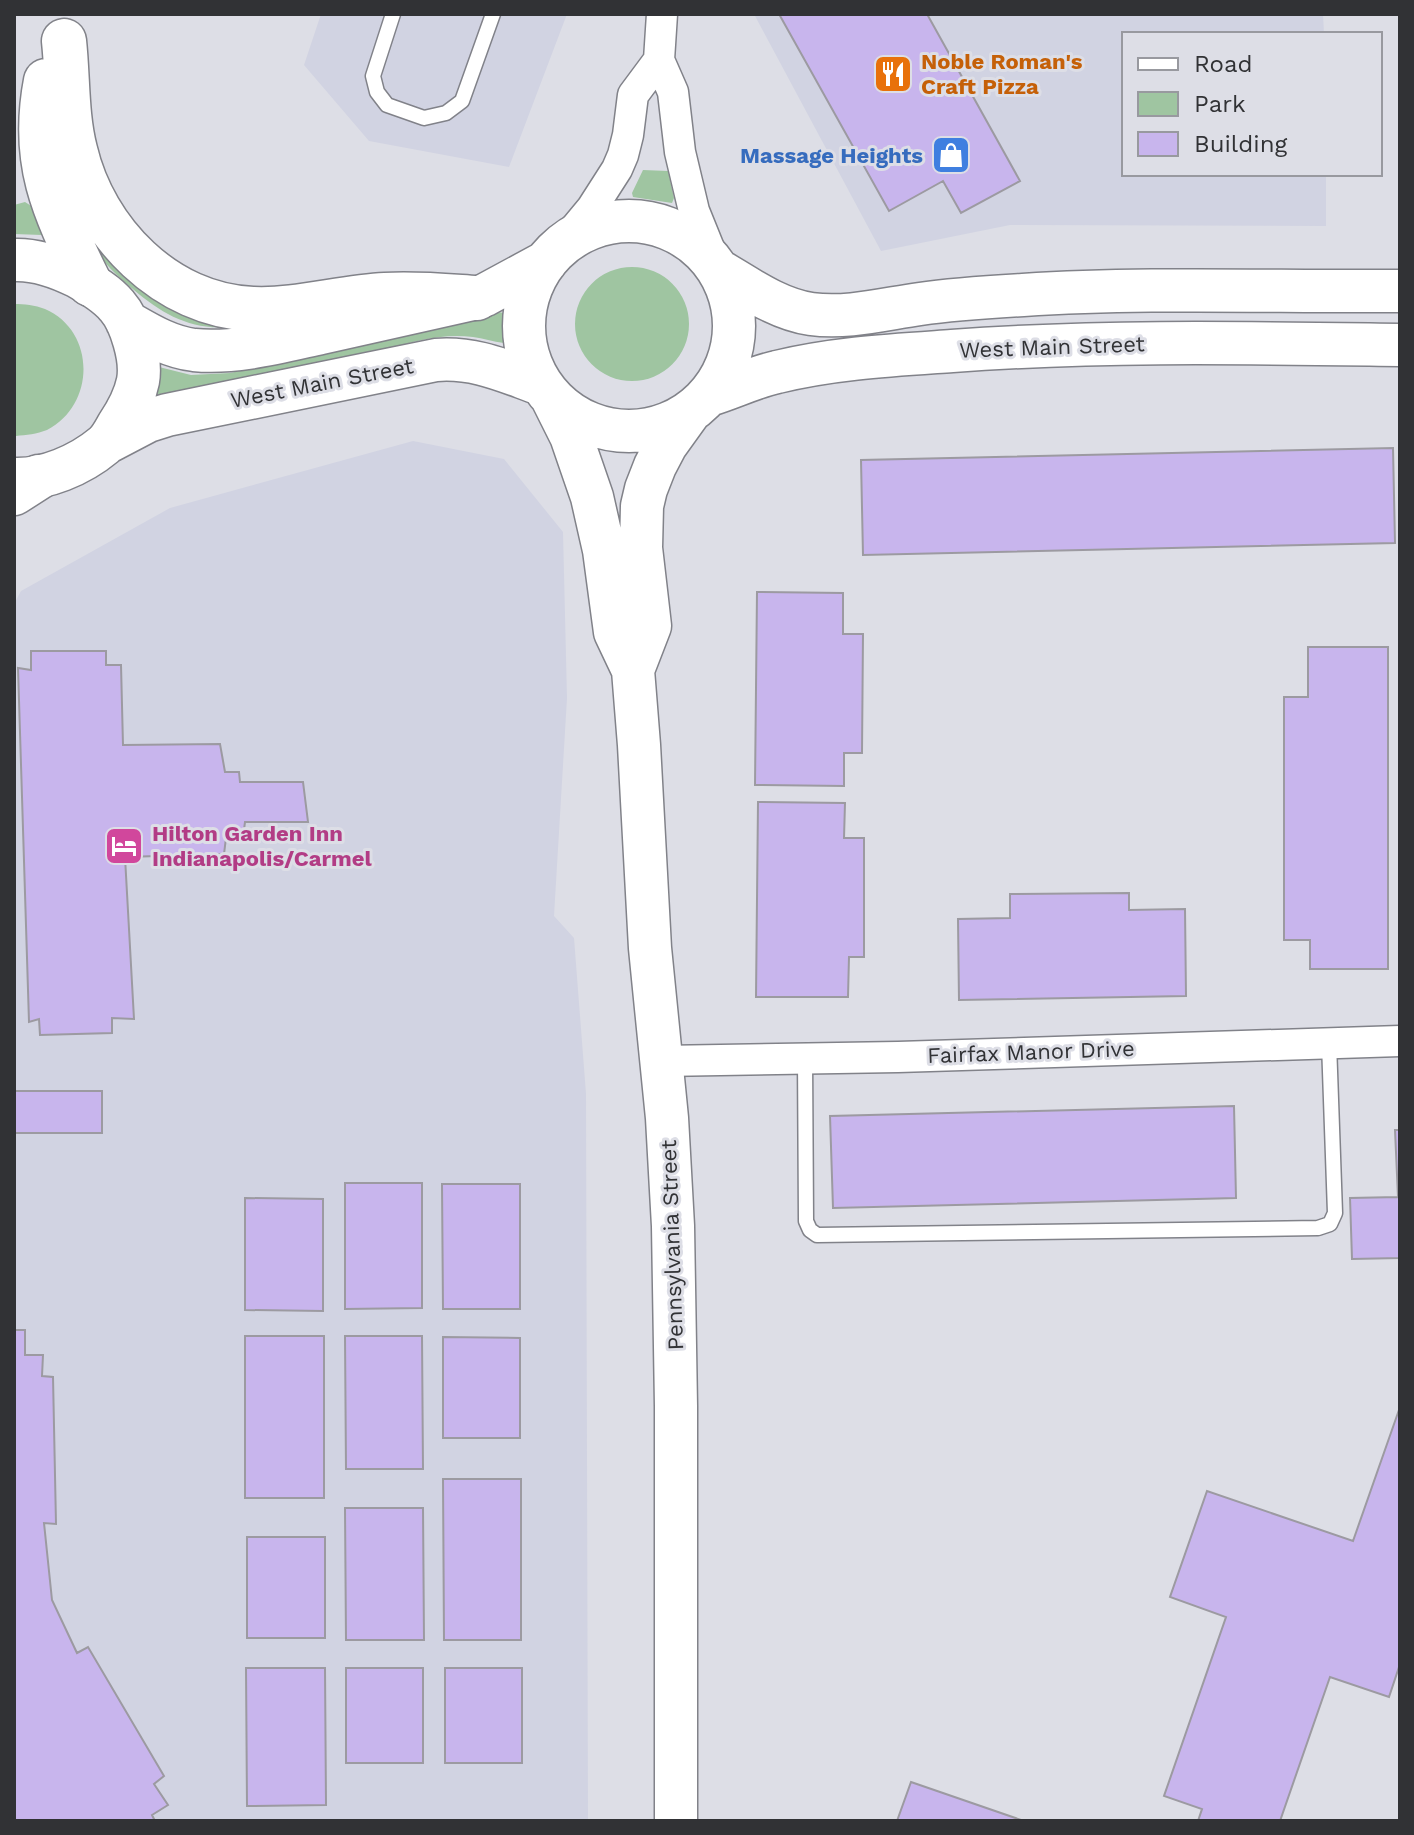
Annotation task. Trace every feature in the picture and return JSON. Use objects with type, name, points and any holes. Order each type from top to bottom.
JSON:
[{"type":"highway","points":[[70,28],[48,73],[40,126],[42,156],[58,218],[90,284]]},
{"type":"highway","points":[[70,28],[71,135],[90,197],[122,244],[166,280],[211,303],[253,309],[296,307],[384,295],[477,298]]},
{"type":"main road","points":[[127,322],[160,341],[192,350],[220,351],[295,338],[477,298],[552,256],[583,232],[611,223],[641,222],[671,230],[707,256],[730,297],[735,327],[730,356],[725,371],[699,404],[677,420],[651,429],[611,430],[573,415],[546,391],[532,368],[524,332],[524,314],[535,278],[552,256]]},
{"type":"main road","points":[[14,260],[55,266],[90,284],[116,304],[127,322],[137,353],[138,380],[124,416],[106,443]]},
{"type":"main road","points":[[717,269],[779,304],[827,315],[971,299],[1098,291],[1400,291]]},
{"type":"main road","name":"West Main Street","points":[[699,404],[760,376],[811,365],[963,350],[1135,343],[1400,345]]},
{"type":"main road","name":"West Main Street","points":[[22,483],[67,467],[148,421],[167,415],[436,360],[489,364],[546,391]]},
{"type":"main road","name":"Pennsylvania Street","points":[[546,391],[571,436],[592,497],[602,539],[615,632],[633,670],[649,935],[670,1152],[675,1327],[676,1821]]},
{"type":"main road","name":"Pennsylvania Street","points":[[633,670],[650,626],[641,540],[646,489],[666,445],[699,404]]},
{"type":"street","points":[[662,14],[659,60],[673,92],[680,152],[694,211],[717,269]]},
{"type":"street","points":[[552,256],[592,208],[617,169],[628,135],[633,95],[659,60]]},
{"type":"street","name":"Fairfax Manor Drive","points":[[662,1061],[1400,1041]]},
{"type":"lane","points":[[393,14],[373,76],[377,92],[387,105],[424,118],[446,113],[462,101],[493,14]]},
{"type":"lane","points":[[805,1058],[806,1221],[810,1230],[817,1235],[1318,1228],[1330,1224],[1335,1213],[1329,1043]]},
{"type":"shaded area","points":[[321,14],[567,14],[509,167],[369,141],[304,65]]},
{"type":"shaded area","points":[[754,14],[1323,14],[1324,32],[1122,32],[1122,176],[1326,176],[1326,226],[1010,225],[881,251]]},
{"type":"shaded area","points":[[413,441],[504,459],[563,532],[567,698],[554,916],[574,938],[586,1094],[588,1821],[14,1821],[14,604],[21,591],[170,508]]},
{"type":"green space","points":[[643,170],[668,171],[674,198],[672,203],[633,197]]},
{"type":"green space","points":[[25,202],[36,209],[42,235],[14,234],[14,205]]},
{"type":"green space","points":[[102,250],[227,327],[201,326],[166,313],[114,273],[98,253]]},
{"type":"green space","points":[[632,267],[654,272],[672,284],[684,302],[689,324],[684,346],[672,364],[654,376],[632,381],[610,376],[592,364],[580,346],[575,324],[580,302],[592,284],[610,272]]},
{"type":"green space","points":[[14,304],[45,309],[62,319],[74,334],[84,368],[75,404],[63,419],[47,430],[16,436],[14,436]]},
{"type":"green space","points":[[498,312],[505,315],[504,343],[473,337],[440,337],[155,395],[159,367],[191,375],[230,373],[455,325]]},
{"type":"building","points":[[779,14],[927,14],[1020,181],[961,213],[943,181],[889,211]]},
{"type":"building","points":[[1393,448],[1395,543],[863,555],[861,460]]},
{"type":"building","points":[[757,592],[843,593],[843,634],[863,634],[862,753],[844,753],[844,786],[755,785]]},
{"type":"building","points":[[1308,647],[1388,647],[1388,969],[1310,969],[1310,940],[1284,940],[1284,697],[1308,697]]},
{"type":"building","name":"Hilton Garden Inn Indianapolis/Carmel","points":[[31,651],[106,651],[106,665],[121,665],[123,745],[220,744],[225,772],[239,772],[240,782],[303,782],[308,822],[245,822],[243,837],[226,838],[224,854],[125,857],[134,1019],[112,1018],[112,1033],[40,1035],[39,1019],[29,1022],[18,668],[31,670]]},
{"type":"building","points":[[758,802],[845,803],[844,838],[864,838],[864,957],[849,957],[848,997],[756,997]]},
{"type":"building","points":[[1129,893],[1129,910],[1185,909],[1186,996],[959,1000],[958,919],[1010,918],[1010,894]]},
{"type":"building","points":[[14,1091],[102,1091],[102,1133],[14,1133]]},
{"type":"building","points":[[1234,1106],[1236,1198],[833,1208],[830,1116]]},
{"type":"building","points":[[1395,1130],[1400,1130],[1400,1258],[1352,1259],[1350,1198],[1398,1197]]},
{"type":"building","points":[[345,1183],[422,1183],[422,1308],[345,1309]]},
{"type":"building","points":[[442,1184],[520,1184],[520,1309],[443,1309]]},
{"type":"building","points":[[245,1198],[323,1199],[323,1311],[245,1310]]},
{"type":"building","points":[[14,1330],[25,1330],[25,1355],[43,1355],[42,1376],[53,1377],[56,1524],[44,1523],[52,1600],[77,1653],[88,1647],[164,1776],[154,1784],[168,1805],[152,1815],[155,1821],[14,1821]]},
{"type":"building","points":[[245,1336],[324,1336],[324,1498],[245,1498]]},
{"type":"building","points":[[345,1336],[422,1336],[423,1469],[346,1469]]},
{"type":"building","points":[[443,1337],[520,1338],[520,1438],[443,1438]]},
{"type":"building","points":[[1400,1407],[1400,1664],[1389,1697],[1330,1677],[1280,1821],[1198,1821],[1202,1809],[1164,1796],[1226,1617],[1170,1597],[1207,1491],[1353,1541]]},
{"type":"building","points":[[443,1479],[521,1479],[521,1640],[444,1640]]},
{"type":"building","points":[[345,1508],[423,1508],[424,1640],[346,1640]]},
{"type":"building","points":[[247,1537],[325,1537],[325,1638],[247,1638]]},
{"type":"building","points":[[246,1668],[325,1668],[326,1805],[247,1806]]},
{"type":"building","points":[[346,1668],[423,1668],[423,1763],[346,1763]]},
{"type":"building","points":[[445,1668],[522,1668],[522,1763],[445,1763]]},
{"type":"building","points":[[911,1782],[1024,1821],[897,1821]]},
{"type":"place","name":"Noble Roman's Craft Pizza","points":[[893,74]]},
{"type":"place","name":"Massage Heights","points":[[951,155]]},
{"type":"place","name":"Hilton Garden Inn Indianapolis/Carmel","points":[[124,846]]}]
